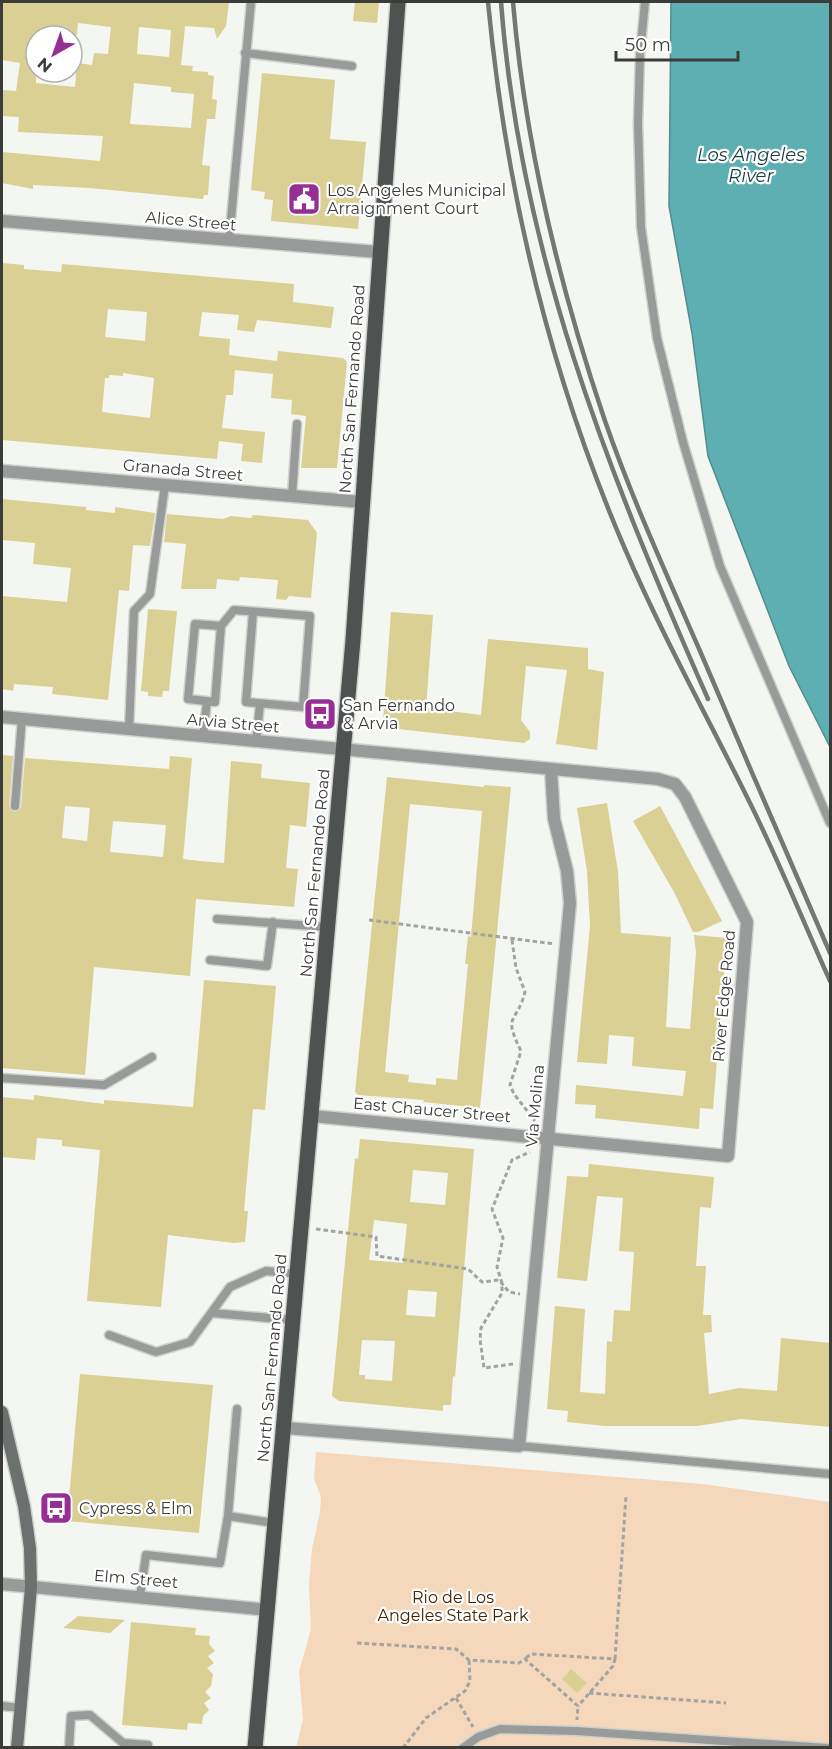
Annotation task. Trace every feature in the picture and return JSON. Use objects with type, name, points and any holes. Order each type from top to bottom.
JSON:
[{"type":"main road","name":"North San Fernando Road","points":[[255,1748],[344,751],[378,252],[398,2]]},
{"type":"street","name":"Alice Street","points":[[2,221],[378,252]]},
{"type":"street","name":"Granada Street","points":[[2,471],[362,502]]},
{"type":"street","name":"Arvia Street","points":[[2,717],[658,779],[675,784]]},
{"type":"street","name":"Via Molina","points":[[519,1446],[570,903],[567,871],[554,819],[551,770]]},
{"type":"street","name":"River Edge Road","points":[[675,784],[685,797],[747,922],[728,1156]]},
{"type":"street","name":"East Chaucer Street","points":[[312,1116],[728,1156]]},
{"type":"street","points":[[2,1412],[7,1461],[30,1548],[31,1587],[17,1748]]},
{"type":"street","points":[[285,1428],[519,1446]]},
{"type":"street","name":"Elm Street","points":[[2,1584],[268,1610]]},
{"type":"lane","points":[[229,241],[251,2]]},
{"type":"lane","points":[[645,2],[640,55],[638,123],[641,227],[657,338],[682,442],[720,566],[831,823]]},
{"type":"lane","points":[[245,53],[352,66]]},
{"type":"lane","points":[[292,496],[297,424]]},
{"type":"lane","points":[[129,730],[134,610],[150,594],[165,485]]},
{"type":"lane","points":[[221,626],[195,624],[188,699],[215,702],[221,626],[234,610],[310,616],[303,707],[246,702],[253,612]]},
{"type":"lane","points":[[203,737],[207,701]]},
{"type":"lane","points":[[256,742],[260,704]]},
{"type":"lane","points":[[15,806],[22,718]]},
{"type":"lane","points":[[217,919],[328,927]]},
{"type":"lane","points":[[210,960],[267,966],[273,922]]},
{"type":"lane","points":[[2,1078],[104,1085],[152,1057]]},
{"type":"lane","points":[[109,1335],[156,1352],[190,1342],[230,1287],[266,1271],[297,1274]]},
{"type":"lane","points":[[212,1313],[293,1320]]},
{"type":"lane","points":[[140,1596],[146,1555],[220,1563],[228,1516],[237,1408]]},
{"type":"lane","points":[[519,1446],[831,1474]]},
{"type":"lane","points":[[228,1516],[274,1523]]},
{"type":"lane","points":[[2,1706],[21,1708]]},
{"type":"lane","points":[[69,1748],[71,1716],[90,1715],[123,1743],[148,1745],[148,1748]]},
{"type":"lane","points":[[463,1748],[478,1737],[501,1729],[576,1731],[827,1748]]},
{"type":"path","points":[[369,920],[512,940],[566,945]]},
{"type":"path","points":[[512,940],[516,968],[525,992],[522,1004],[513,1014],[511,1023],[512,1034],[520,1051],[510,1084],[514,1094],[536,1123]]},
{"type":"path","points":[[526,1365],[510,1364],[484,1368],[480,1340],[481,1328],[499,1300],[502,1283],[497,1267],[503,1238],[492,1209],[512,1160],[534,1150]]},
{"type":"path","points":[[302,1227],[376,1237],[377,1256],[468,1269],[482,1282],[494,1279],[514,1294],[534,1293]]},
{"type":"path","points":[[576,1731],[578,1706],[614,1666],[626,1496]]},
{"type":"path","points":[[357,1643],[456,1649],[469,1660],[519,1664],[531,1654],[615,1659]]},
{"type":"path","points":[[525,1659],[578,1706]]},
{"type":"path","points":[[403,1748],[426,1718],[465,1691],[470,1681],[469,1660]]},
{"type":"path","points":[[589,1693],[726,1703]]},
{"type":"path","points":[[456,1698],[478,1737]]},
{"type":"green space","name":"Rio de Los Angeles State Park","points":[[316,1452],[703,1484],[830,1502],[830,1747],[296,1748],[303,1719],[299,1672],[311,1629],[309,1585],[312,1549],[320,1512],[321,1497],[314,1479]]},
{"type":"water","name":"Los Angeles River","points":[[671,2],[830,2],[830,747],[789,666],[708,456],[692,333],[669,206]]},
{"type":"building","points":[[2,2],[229,2],[226,26],[217,39],[214,28],[185,26],[181,65],[193,66],[192,71],[208,72],[208,75],[214,76],[212,99],[217,100],[215,119],[207,119],[202,165],[210,166],[208,195],[204,195],[203,199],[90,188],[33,185],[33,189],[2,183],[2,152],[100,161],[103,136],[18,132],[19,117],[2,116],[2,90],[16,91],[20,63],[2,60]],"holes":[[[139,27],[171,30],[169,57],[137,54]],[[134,83],[171,87],[171,92],[194,94],[191,128],[130,124]]]},
{"type":"building","points":[[355,2],[379,2],[377,23],[353,21]]},
{"type":"building","points":[[262,73],[335,80],[330,139],[366,142],[358,229],[271,221],[273,200],[264,199],[265,192],[251,190]]},
{"type":"building","points":[[2,263],[24,265],[24,269],[61,272],[62,264],[294,284],[293,302],[334,307],[331,328],[257,320],[254,332],[237,330],[239,315],[202,312],[199,336],[230,339],[229,355],[277,361],[278,351],[343,358],[347,362],[337,468],[301,468],[306,416],[291,414],[292,400],[271,398],[273,374],[235,370],[233,395],[226,395],[222,428],[265,432],[262,463],[241,461],[243,444],[219,441],[217,459],[2,440]],"holes":[[[108,309],[147,312],[145,341],[105,337]],[[123,373],[154,378],[150,418],[102,412],[105,378],[109,378],[109,375],[123,376]]]},
{"type":"building","points":[[2,499],[86,507],[86,510],[115,513],[115,507],[155,513],[150,546],[133,545],[129,591],[119,590],[108,700],[52,694],[53,687],[14,684],[13,691],[2,689],[2,596],[67,602],[71,568],[33,564],[35,543],[2,540]]},
{"type":"building","points":[[167,514],[223,519],[231,516],[251,518],[253,515],[308,520],[317,533],[311,598],[289,596],[286,600],[276,599],[278,580],[240,577],[239,581],[217,579],[216,589],[181,589],[186,544],[164,542]]},
{"type":"building","points":[[148,609],[177,611],[169,691],[163,691],[162,697],[148,696],[148,692],[141,691]]},
{"type":"building","points":[[391,612],[433,615],[426,708],[481,715],[488,639],[588,648],[588,669],[604,672],[597,750],[556,744],[567,670],[526,666],[521,720],[530,732],[530,739],[524,743],[389,728],[383,721]]},
{"type":"building","points":[[2,755],[13,756],[9,806],[15,812],[21,807],[25,758],[169,769],[170,756],[192,758],[183,859],[200,861],[224,863],[231,761],[262,764],[261,778],[310,783],[306,827],[290,825],[286,868],[298,869],[294,907],[196,899],[190,976],[94,967],[85,1075],[2,1068]],"holes":[[[65,806],[90,808],[87,841],[62,838]],[[113,821],[166,825],[163,857],[110,852]]]},
{"type":"building","points":[[387,777],[484,787],[484,785],[511,787],[480,1108],[423,1102],[424,1100],[358,1095],[355,1092]],"holes":[[[410,804],[482,811],[471,937],[468,936],[465,964],[468,964],[457,1080],[436,1078],[436,1085],[408,1082],[409,1075],[385,1072]]]},
{"type":"building","points":[[607,803],[618,872],[621,933],[671,937],[666,1027],[690,1029],[696,953],[694,935],[727,938],[713,1109],[700,1108],[699,1129],[595,1118],[596,1105],[575,1104],[576,1085],[683,1096],[686,1071],[632,1066],[634,1037],[609,1035],[607,1064],[577,1062],[590,926],[587,871],[577,808]]},
{"type":"building","points":[[660,806],[722,921],[698,932],[693,932],[674,892],[633,821]]},
{"type":"building","points":[[204,980],[276,986],[265,1110],[253,1109],[244,1211],[248,1211],[245,1242],[234,1243],[168,1235],[161,1307],[87,1301],[100,1150],[62,1146],[62,1140],[37,1138],[35,1160],[2,1157],[2,1097],[34,1100],[34,1095],[104,1104],[104,1100],[193,1107]]},
{"type":"building","points":[[360,1139],[474,1149],[455,1377],[453,1376],[451,1405],[443,1405],[443,1411],[339,1401],[332,1396],[355,1158],[358,1159]],"holes":[[[413,1170],[448,1173],[445,1205],[410,1202]],[[374,1220],[407,1224],[403,1263],[369,1260]],[[408,1290],[437,1292],[435,1317],[406,1315]],[[362,1340],[395,1341],[392,1381],[365,1379],[365,1375],[359,1375]]]},
{"type":"building","points":[[589,1164],[714,1177],[711,1208],[700,1207],[696,1266],[706,1266],[703,1315],[711,1315],[712,1332],[704,1333],[709,1394],[739,1388],[777,1391],[781,1338],[831,1343],[831,1427],[741,1419],[697,1426],[605,1426],[567,1422],[568,1411],[547,1409],[555,1306],[585,1309],[580,1392],[605,1394],[607,1341],[612,1342],[614,1310],[630,1311],[634,1252],[619,1251],[623,1198],[597,1196],[587,1281],[557,1278],[567,1176],[588,1177]]},
{"type":"building","points":[[80,1374],[213,1385],[199,1533],[67,1521]]},
{"type":"building","points":[[78,1616],[125,1620],[110,1633],[63,1628]]},
{"type":"building","points":[[131,1622],[196,1628],[195,1635],[210,1636],[209,1644],[215,1651],[208,1656],[214,1663],[207,1668],[213,1674],[211,1686],[205,1692],[211,1698],[204,1703],[209,1710],[203,1716],[202,1724],[188,1723],[187,1730],[122,1725]]},
{"type":"building","points":[[571,1669],[587,1683],[577,1693],[562,1679]]},
{"type":"railway","points":[[488,2],[506,142],[519,212],[553,349],[574,417],[598,483],[639,581],[759,822],[830,981]]},
{"type":"railway","points":[[501,2],[511,94],[527,184],[548,273],[574,359],[604,445],[636,529],[708,699]]},
{"type":"railway","points":[[513,2],[535,162],[559,266],[588,370],[605,421],[650,537],[830,953]]},
{"type":"place","name":"Los Angeles Municipal Arraignment Court","points":[[304,199]]},
{"type":"place","name":"San Fernando & Arvia","points":[[320,714]]},
{"type":"place","name":"Cypress & Elm","points":[[56,1508]]}]
